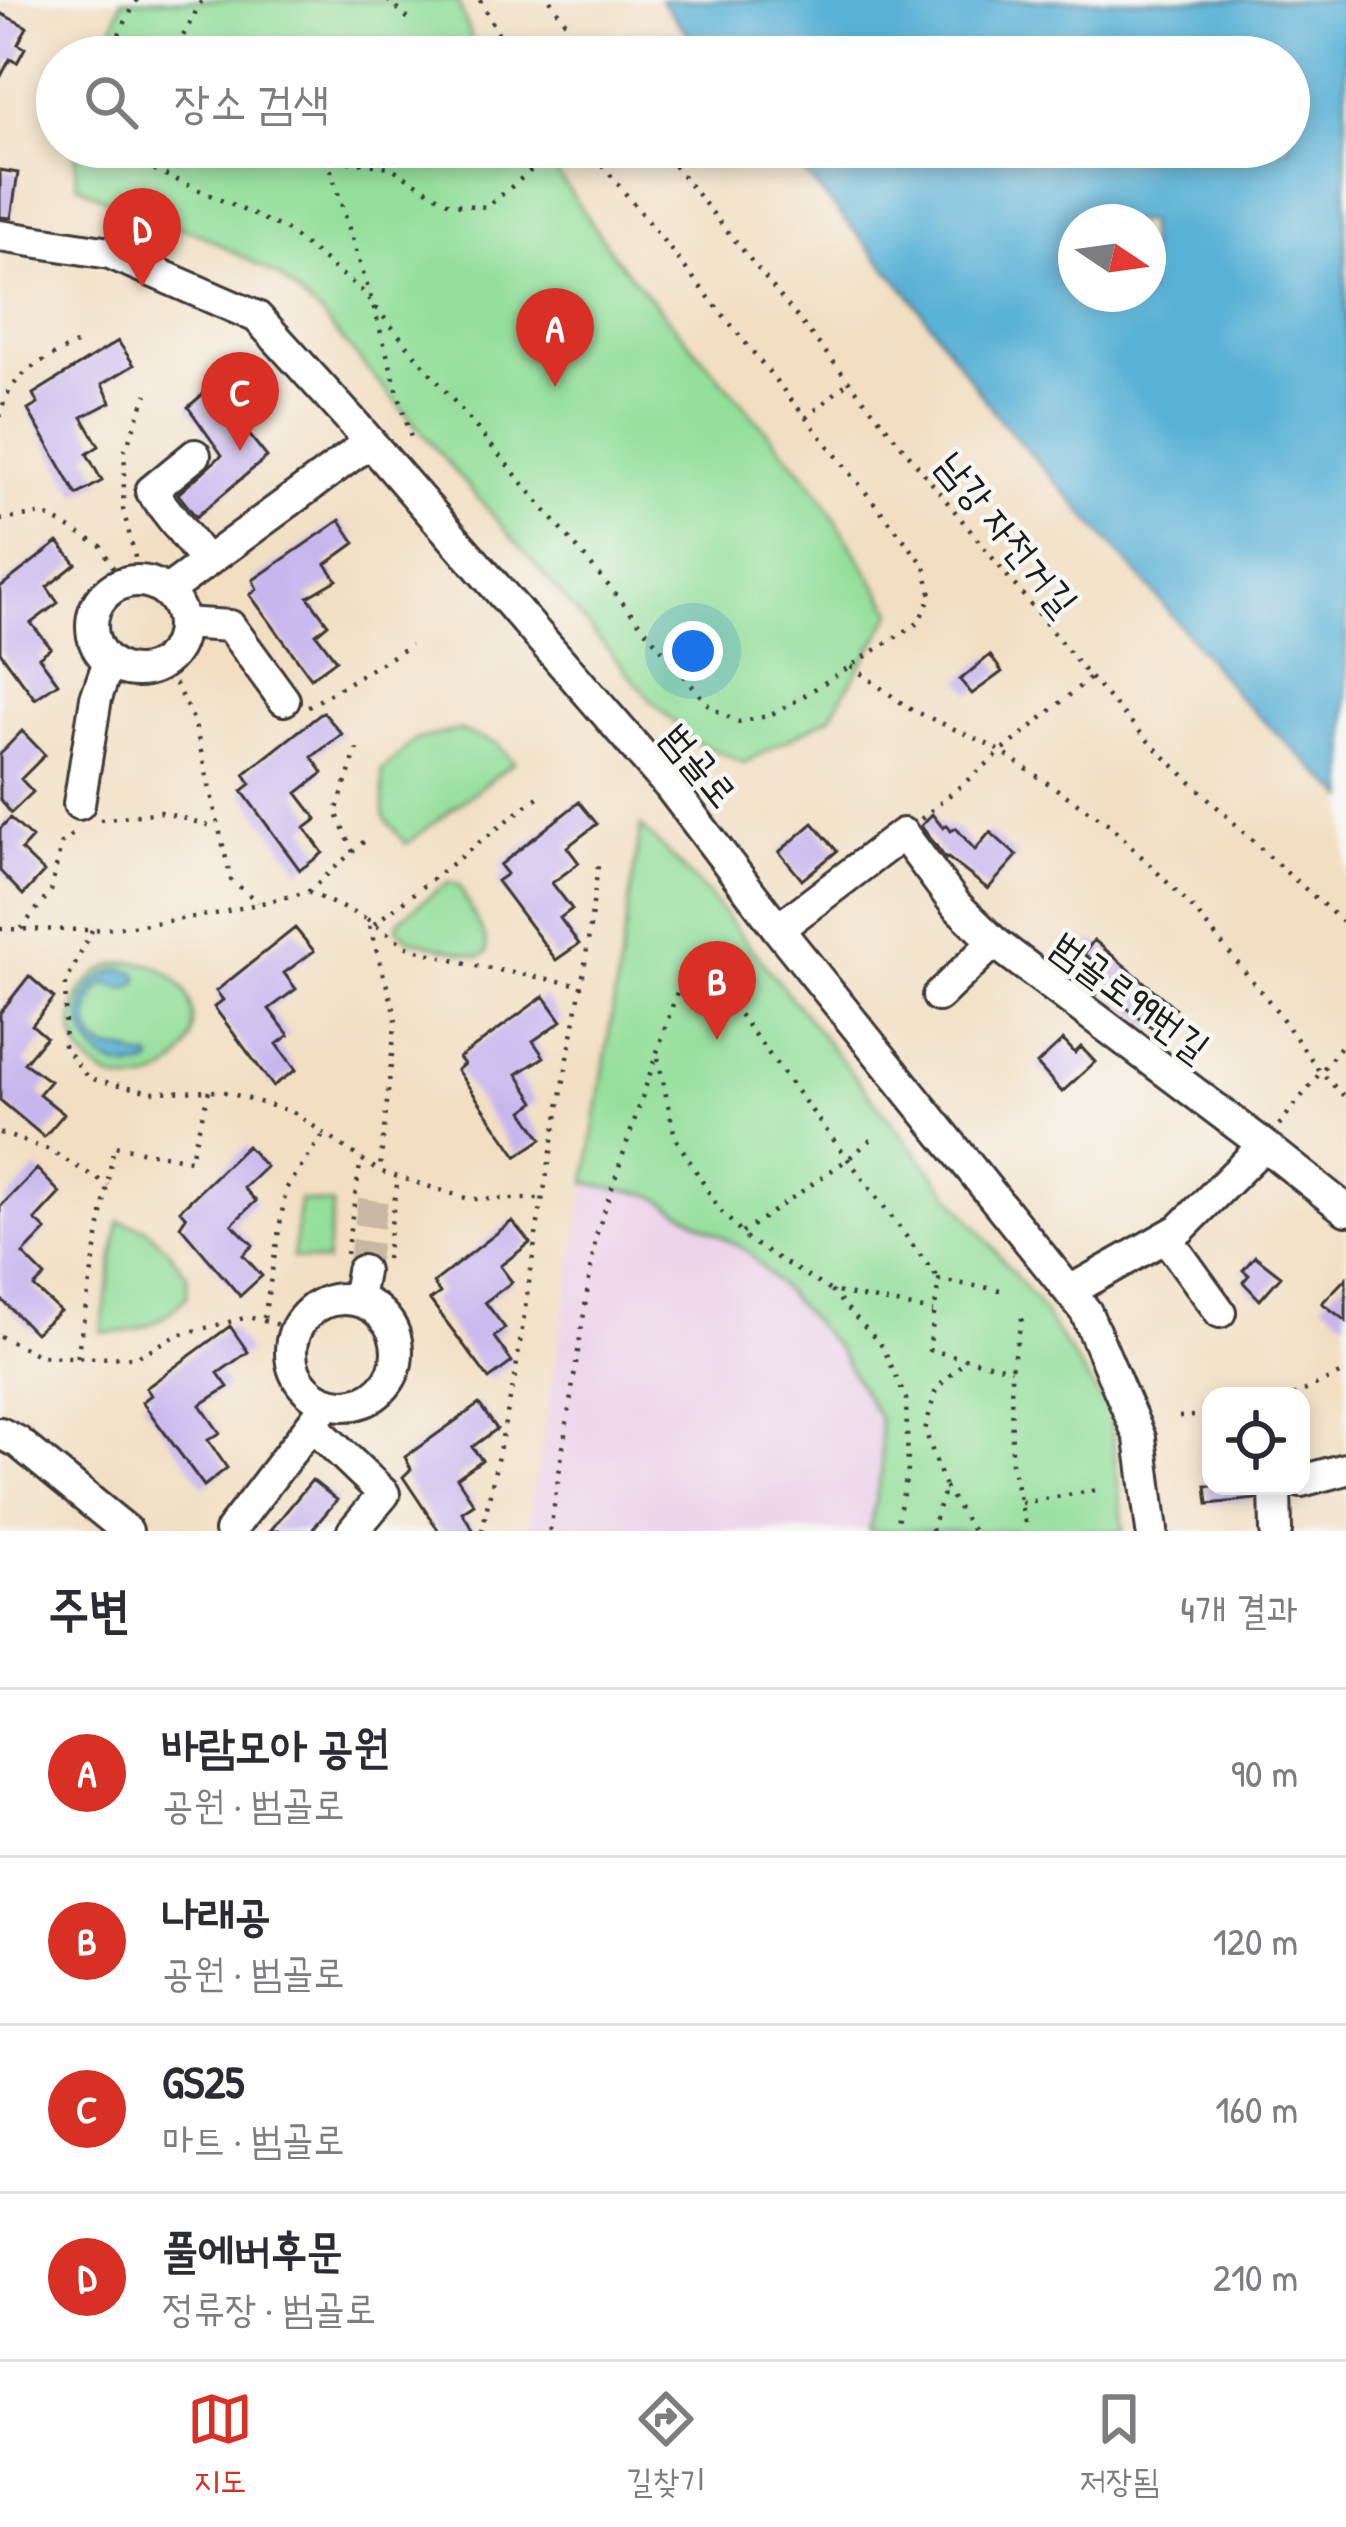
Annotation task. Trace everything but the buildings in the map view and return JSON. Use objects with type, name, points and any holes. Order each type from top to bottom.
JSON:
[{"type":"street","name":"범골로","points":[[0,236],[110,254],[257,316],[370,442],[670,787],[778,929],[1087,1312],[1141,1438],[1152,1531]]},
{"type":"street","points":[[166,591],[370,442]]},
{"type":"street","points":[[195,454],[151,491],[206,562]]},
{"type":"street","points":[[141,580],[166,591],[175,600],[182,623],[174,651],[151,669],[136,671],[109,661],[94,637],[92,623],[103,596],[122,584],[141,580]]},
{"type":"street","points":[[182,623],[230,626],[284,700]]},
{"type":"street","points":[[79,804],[96,698],[109,661]]},
{"type":"street","points":[[778,929],[903,834]]},
{"type":"street","name":"범골로99번길","points":[[903,834],[956,905],[994,942],[1346,1210]]},
{"type":"street","points":[[938,996],[994,942]]},
{"type":"street","points":[[1070,1291],[1180,1229],[1264,1145]]},
{"type":"street","points":[[1166,1237],[1220,1312]]},
{"type":"street","points":[[353,1531],[384,1494],[299,1382],[291,1346],[307,1314],[339,1299],[363,1273]]},
{"type":"street","points":[[230,1531],[320,1414],[362,1403],[388,1383],[398,1350],[386,1318],[373,1307],[363,1273]]},
{"type":"street","points":[[0,1433],[18,1442],[127,1531]]},
{"type":"street","points":[[1310,1478],[1346,1468]]},
{"type":"street","points":[[1275,1495],[1276,1531]]},
{"type":"path","points":[[119,36],[137,0]]},
{"type":"path","points":[[183,36],[202,0]]},
{"type":"path","points":[[388,0],[413,23]]},
{"type":"path","points":[[480,0],[500,36]]},
{"type":"path","points":[[550,0],[575,36]]},
{"type":"path","points":[[151,168],[285,229],[362,290],[710,707],[738,722],[768,716],[918,623],[931,596],[925,566],[605,168]]},
{"type":"path","points":[[330,168],[410,438]]},
{"type":"path","points":[[392,168],[451,204],[487,207],[534,168]]},
{"type":"path","name":"남강 자전거길","points":[[676,168],[1091,677],[1151,744],[1346,925]]},
{"type":"path","points":[[0,417],[3,400],[30,367],[76,344]]},
{"type":"path","points":[[806,418],[849,381]]},
{"type":"path","points":[[0,520],[44,514],[101,546],[122,584]]},
{"type":"path","points":[[284,700],[310,708],[411,645]]},
{"type":"path","points":[[164,662],[194,721],[231,880],[260,903]]},
{"type":"path","points":[[851,666],[910,709],[1003,752],[1110,825],[1205,922],[1320,1072],[1346,1098]]},
{"type":"path","points":[[903,834],[1091,677]]},
{"type":"path","points":[[353,852],[336,812],[358,749]]},
{"type":"path","points":[[374,924],[543,794]]},
{"type":"path","points":[[21,929],[51,891],[61,844],[90,821],[161,812],[218,828]]},
{"type":"path","points":[[0,929],[92,930],[178,920],[308,892],[369,837]]},
{"type":"path","points":[[482,1531],[515,1376],[598,866]]},
{"type":"path","points":[[308,892],[367,919],[407,947],[470,965],[581,985]]},
{"type":"path","points":[[367,919],[396,1016],[380,1171]]},
{"type":"path","points":[[92,930],[66,983],[64,1047],[88,1078],[151,1093],[222,1091],[293,1112],[380,1171],[469,1199],[543,1199]]},
{"type":"path","points":[[550,1531],[596,1236],[685,968],[712,943]]},
{"type":"path","points":[[696,957],[939,1280],[1000,1290]]},
{"type":"path","points":[[1264,1145],[1346,1040]]},
{"type":"path","points":[[657,1052],[675,1136],[719,1209],[748,1240],[831,1291],[883,1347],[906,1399],[908,1470],[896,1531]]},
{"type":"path","points":[[77,1358],[114,1146],[190,1160],[209,1091]]},
{"type":"path","points":[[0,1132],[46,1149],[108,1185]]},
{"type":"path","points":[[263,1321],[286,1189],[324,1134]]},
{"type":"path","points":[[742,1233],[873,1138]]},
{"type":"path","points":[[361,1159],[363,1273]]},
{"type":"path","points":[[363,1273],[398,1177]]},
{"type":"path","points":[[939,1280],[929,1350],[1011,1369]]},
{"type":"path","points":[[831,1291],[933,1311]]},
{"type":"path","points":[[0,1336],[40,1356],[136,1357],[178,1335],[248,1317],[296,1329]]},
{"type":"path","points":[[1022,1318],[1011,1369],[1012,1465],[1027,1531]]},
{"type":"path","points":[[967,1359],[936,1389],[925,1430],[945,1486],[974,1531]]},
{"type":"path","points":[[1310,1388],[1346,1371]]},
{"type":"path","points":[[1179,1417],[1202,1416]]},
{"type":"path","points":[[931,1531],[945,1486]]},
{"type":"path","points":[[1021,1503],[1097,1490]]},
{"type":"shaded area","points":[[586,1183],[652,1195],[748,1252],[837,1348],[879,1418],[882,1468],[869,1531],[527,1531]]},
{"type":"green space","points":[[122,0],[457,0],[471,36],[109,36]]},
{"type":"green space","points":[[76,168],[553,168],[616,259],[813,484],[893,612],[830,717],[744,763],[692,740],[652,701],[322,316],[278,276],[198,233],[129,213],[77,184]]},
{"type":"green space","points":[[458,730],[496,743],[514,762],[406,844],[384,817],[382,771],[415,740]]},
{"type":"green space","points":[[641,826],[710,897],[1035,1300],[1109,1412],[1124,1531],[869,1531],[882,1468],[879,1418],[837,1348],[748,1252],[652,1195],[586,1183]]},
{"type":"green space","points":[[448,882],[459,885],[486,940],[487,952],[480,957],[408,939],[397,928],[399,920]]},
{"type":"green space","points":[[133,962],[156,967],[175,980],[188,999],[193,1022],[188,1045],[175,1064],[156,1077],[133,1082],[110,1077],[91,1064],[78,1045],[73,1022],[78,999],[91,980],[110,967]]},
{"type":"green space","points":[[300,1200],[333,1205],[326,1262],[293,1258]]},
{"type":"green space","points":[[119,1221],[145,1228],[167,1249],[187,1275],[187,1296],[149,1325],[101,1332]]},
{"type":"water","points":[[660,0],[1346,0],[1346,798],[1239,698],[1148,586],[996,415],[909,294],[800,168],[1310,168],[1310,36],[690,36]]},
{"type":"water","points":[[122,969],[135,972],[139,980],[127,989],[105,983],[88,1016],[92,1035],[105,1048],[151,1057],[152,1063],[129,1068],[109,1062],[94,1050],[84,1032],[82,1013],[86,994],[99,979]]},
{"type":"tunnel","points":[[362,1271],[373,1200]]},
{"type":"place","name":"풀에버후문","points":[[142,287]]},
{"type":"place","name":"바람모아 공원","points":[[555,387]]},
{"type":"place","name":"GS25","points":[[240,451]]},
{"type":"place","name":"나래공","points":[[717,1040]]}]
